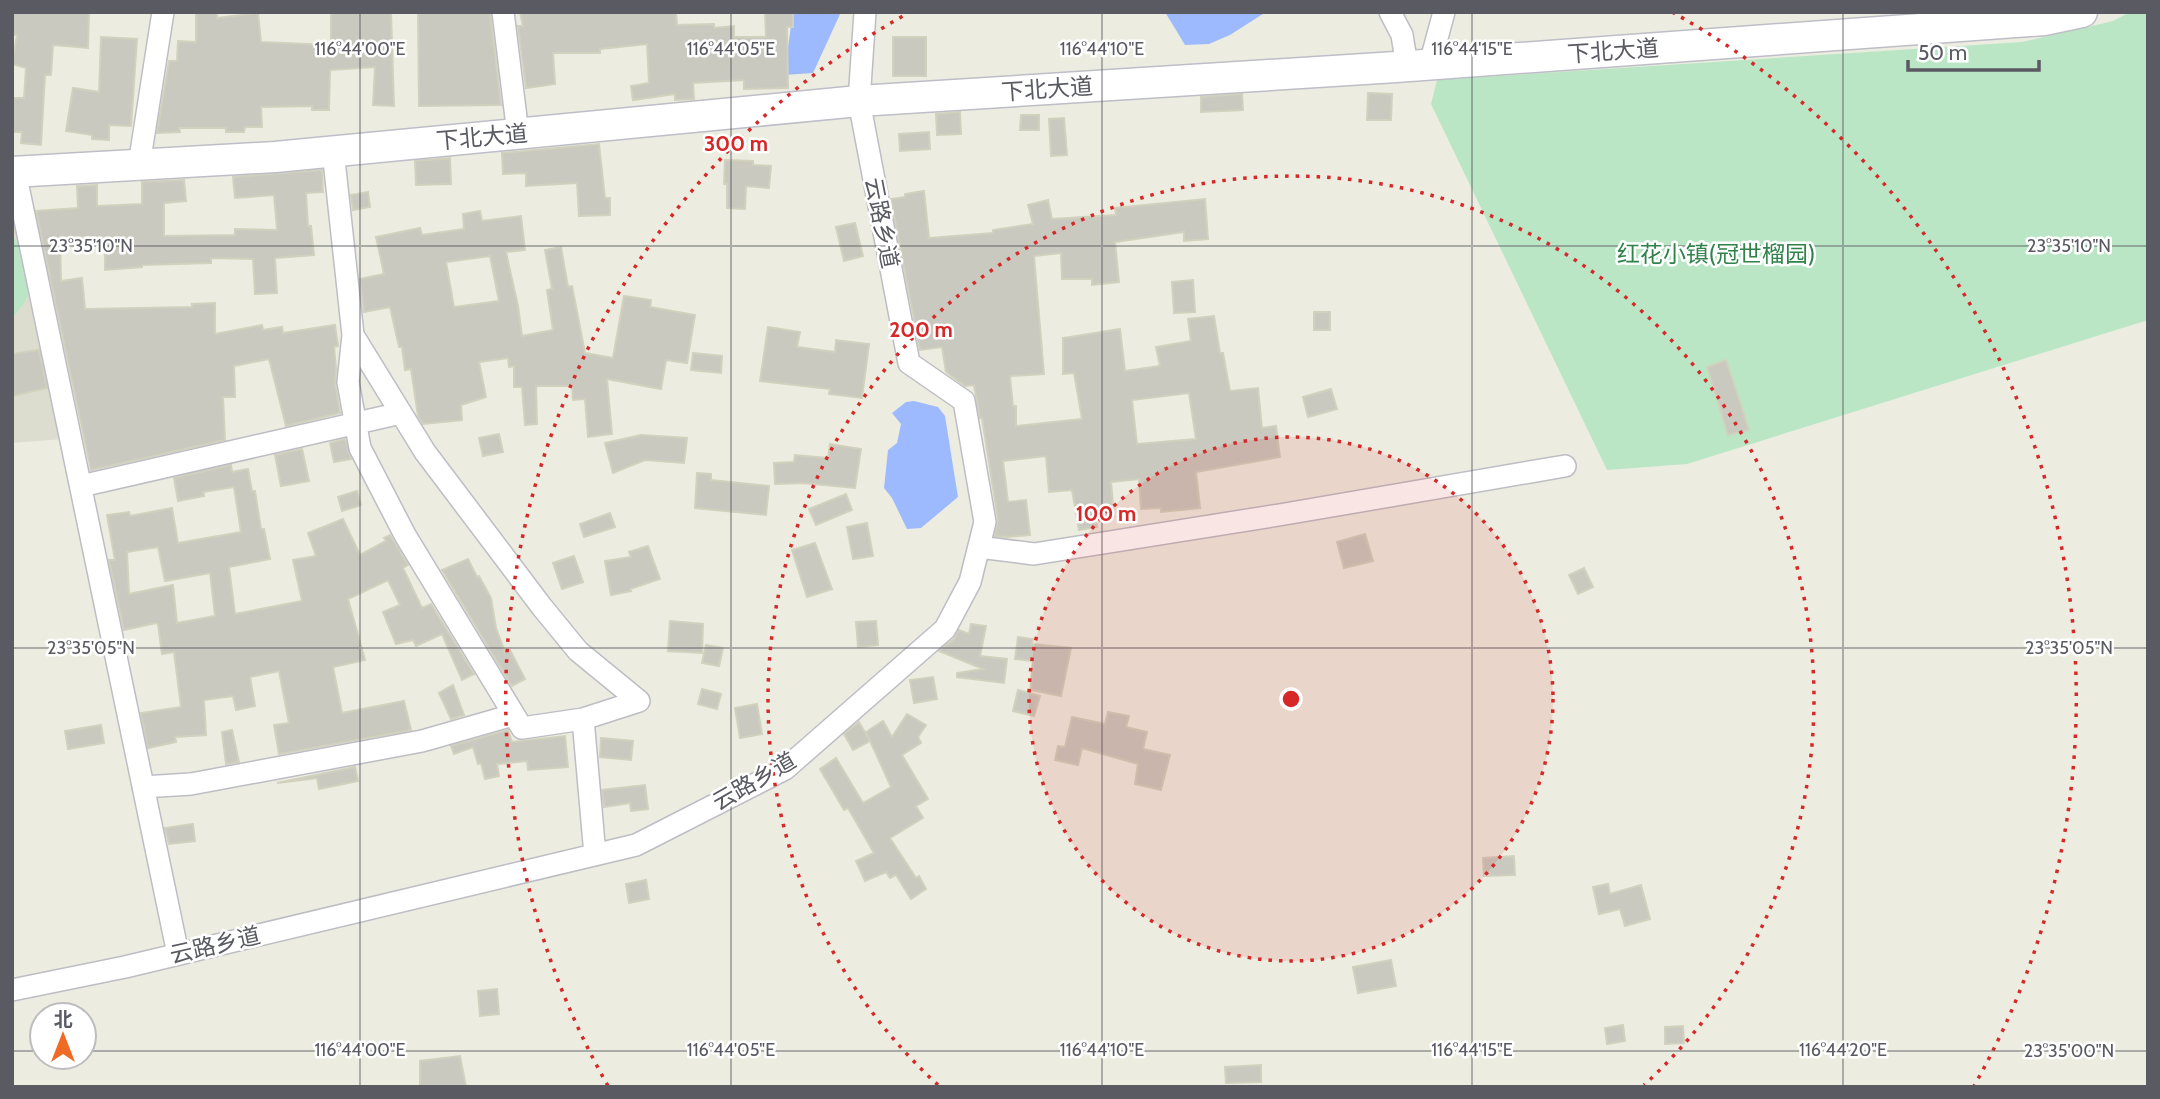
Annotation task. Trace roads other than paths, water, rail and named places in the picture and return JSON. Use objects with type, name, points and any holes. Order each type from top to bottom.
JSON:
[{"type":"street","points":[[139,165],[163,12]]},
{"type":"street","points":[[503,12],[518,134]]},
{"type":"street","name":"云路乡道","points":[[12,990],[178,954],[636,845],[785,769],[945,629],[970,582],[985,522],[964,401],[908,363],[859,101],[865,12]]},
{"type":"street","points":[[1390,12],[1419,65]]},
{"type":"street","points":[[1419,65],[1444,12]]},
{"type":"street","name":"下北大道","points":[[14,172],[333,151],[859,101],[1419,65],[2044,20],[2082,12]]},
{"type":"street","points":[[333,151],[353,335],[348,382],[360,448],[405,536],[522,728],[583,719],[639,701],[579,651],[549,616],[425,452],[353,335]]},
{"type":"street","points":[[14,172],[178,954]]},
{"type":"street","points":[[80,486],[401,413]]},
{"type":"street","points":[[979,547],[1034,554],[1265,518],[1565,466]]},
{"type":"street","points":[[143,787],[191,784],[422,741],[513,715]]},
{"type":"street","points":[[583,719],[594,855]]},
{"type":"water","points":[[793,12],[841,12],[813,73],[784,75]]},
{"type":"water","points":[[1165,12],[1266,12],[1230,35],[1209,44],[1185,45]]},
{"type":"water","points":[[914,401],[938,407],[945,416],[958,497],[921,528],[907,529],[884,488],[888,450],[897,443],[901,424],[892,413],[906,402]]},
{"type":"park label","name":"红花小镇(冠世榴园)","points":[[1716,254]]}]
